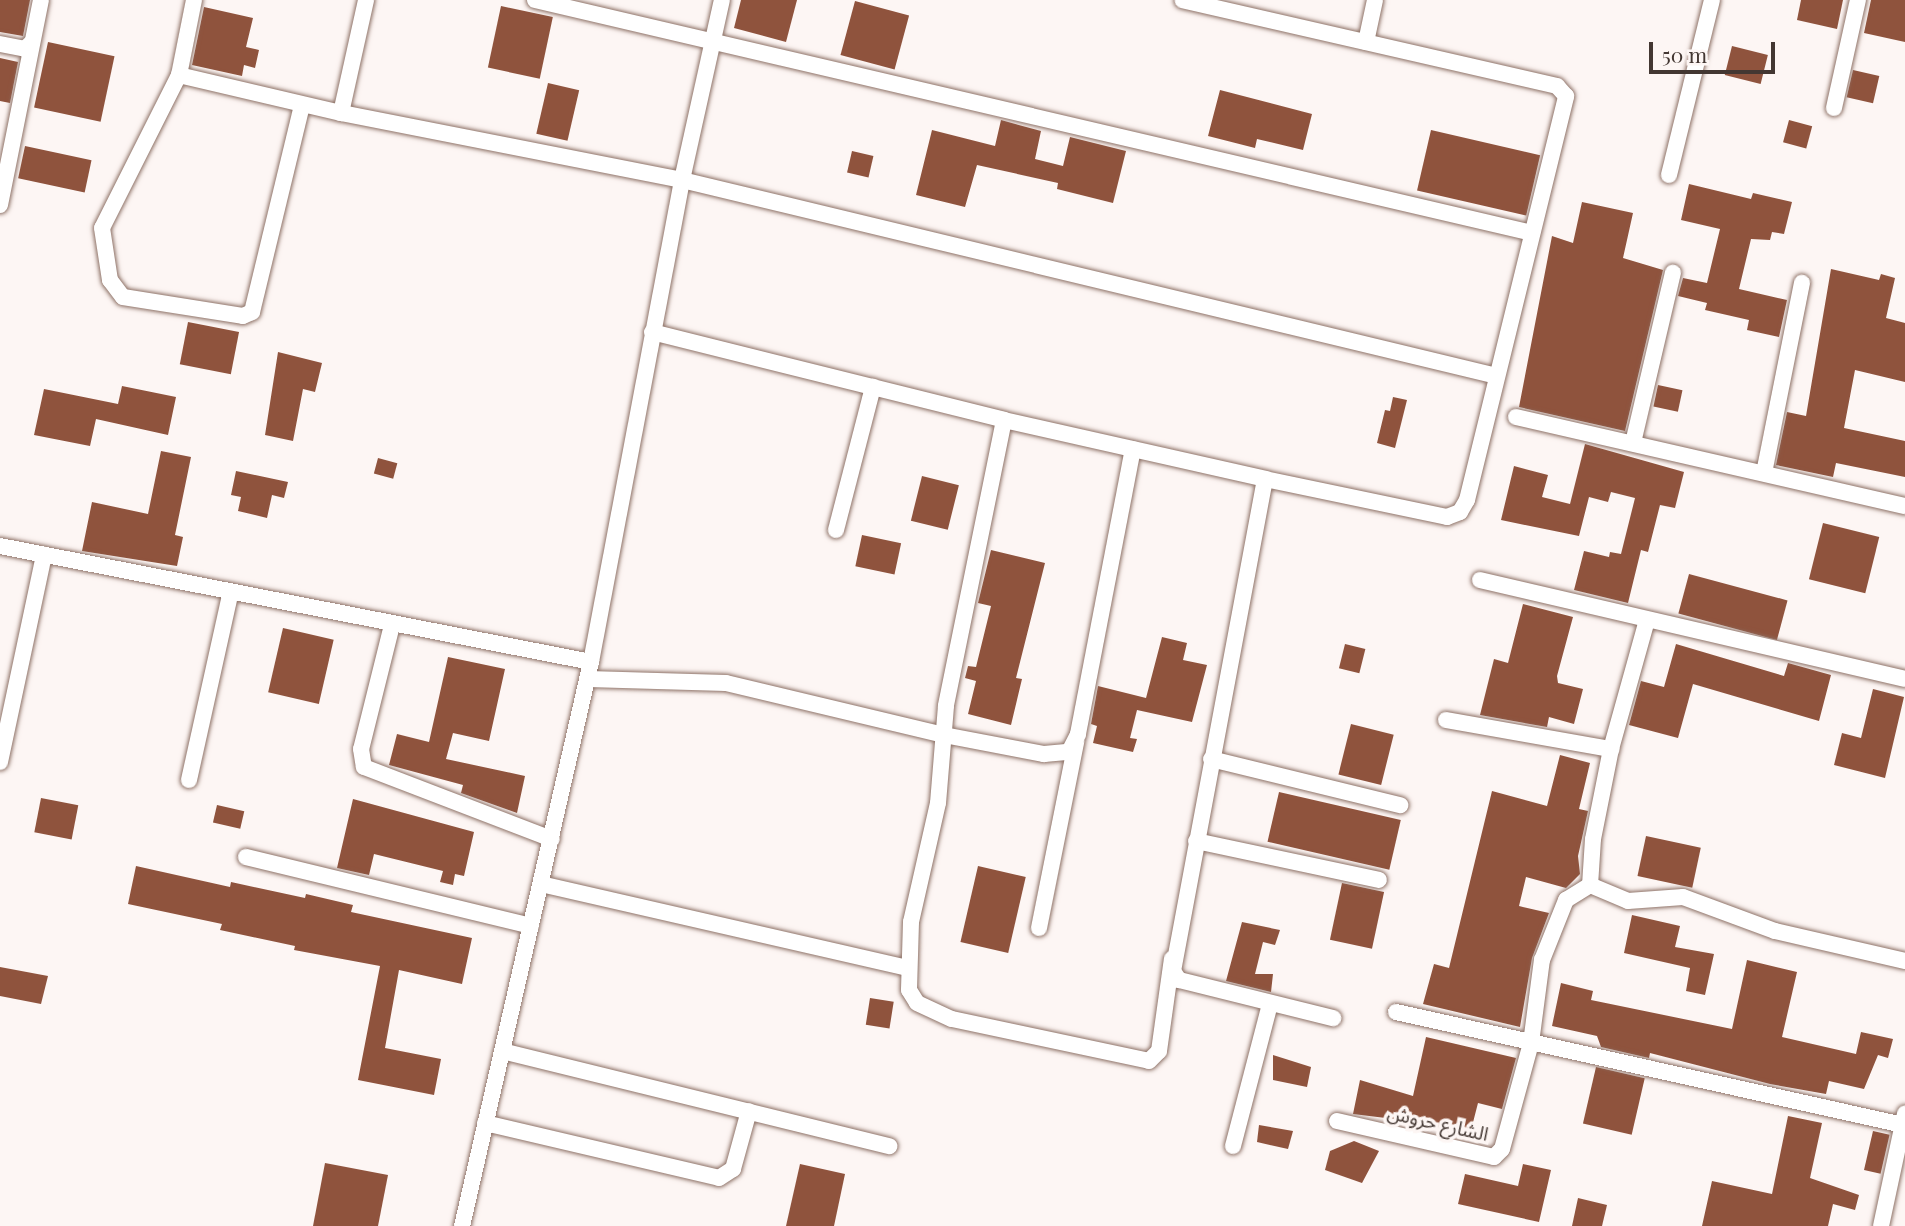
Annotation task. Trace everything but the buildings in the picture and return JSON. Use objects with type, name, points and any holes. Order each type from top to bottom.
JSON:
[{"type":"street","points":[[0,205],[41,0]]},
{"type":"street","points":[[194,0],[179,75],[102,228],[110,281],[123,297],[243,316],[252,312],[302,105]]},
{"type":"street","points":[[341,113],[366,0]]},
{"type":"street","points":[[535,0],[1532,233]]},
{"type":"street","points":[[463,1226],[588,679],[652,332],[722,0]]},
{"type":"street","points":[[652,332],[1004,420],[1265,479],[1447,517],[1460,512],[1566,110],[1566,96],[1557,86],[1183,0]]},
{"type":"street","points":[[1366,42],[1375,0]]},
{"type":"street","points":[[1669,175],[1712,0]]},
{"type":"street","points":[[1834,108],[1858,0]]},
{"type":"street","points":[[0,44],[25,49],[31,43]]},
{"type":"street","points":[[179,75],[302,105],[682,180],[1497,376]]},
{"type":"street","points":[[1633,443],[1673,273]]},
{"type":"street","points":[[1764,473],[1802,284]]},
{"type":"street","points":[[836,530],[873,387]]},
{"type":"street","points":[[1516,417],[1905,506]]},
{"type":"street","points":[[1004,420],[946,706],[938,803],[911,922],[907,968],[909,990],[930,1011],[1141,1061],[1155,1058],[1159,1051],[1172,960],[1265,479]]},
{"type":"street","points":[[1039,928],[1133,449]]},
{"type":"street","points":[[0,546],[230,595],[591,662]]},
{"type":"street","points":[[0,762],[44,555]]},
{"type":"street","points":[[1480,580],[1905,679]]},
{"type":"street","points":[[189,780],[230,595]]},
{"type":"street","points":[[1590,885],[1593,839],[1611,749],[1647,620]]},
{"type":"street","points":[[392,625],[362,749],[364,767],[552,839]]},
{"type":"street","points":[[588,679],[726,683],[944,735],[1058,755],[1076,742]]},
{"type":"street","points":[[1446,720],[1611,749]]},
{"type":"street","points":[[1212,759],[1400,805]]},
{"type":"street","points":[[1196,841],[1379,880]]},
{"type":"street","points":[[246,857],[531,926]]},
{"type":"street","points":[[541,884],[907,968]]},
{"type":"street","points":[[1590,885],[1628,901],[1683,897],[1775,931],[1905,961]]},
{"type":"street","points":[[1531,1043],[1542,960],[1566,901],[1590,885]]},
{"type":"street","points":[[1172,960],[1179,980],[1333,1017]]},
{"type":"street","points":[[1233,1146],[1270,1004]]},
{"type":"street","points":[[1396,1012],[1531,1043],[1904,1120],[1881,1226]]},
{"type":"street","name":"الشارع حروش","points":[[1337,1121],[1494,1157],[1502,1149],[1531,1043]]},
{"type":"street","points":[[502,1051],[890,1146]]},
{"type":"street","points":[[485,1123],[719,1178],[733,1169],[749,1111]]}]
